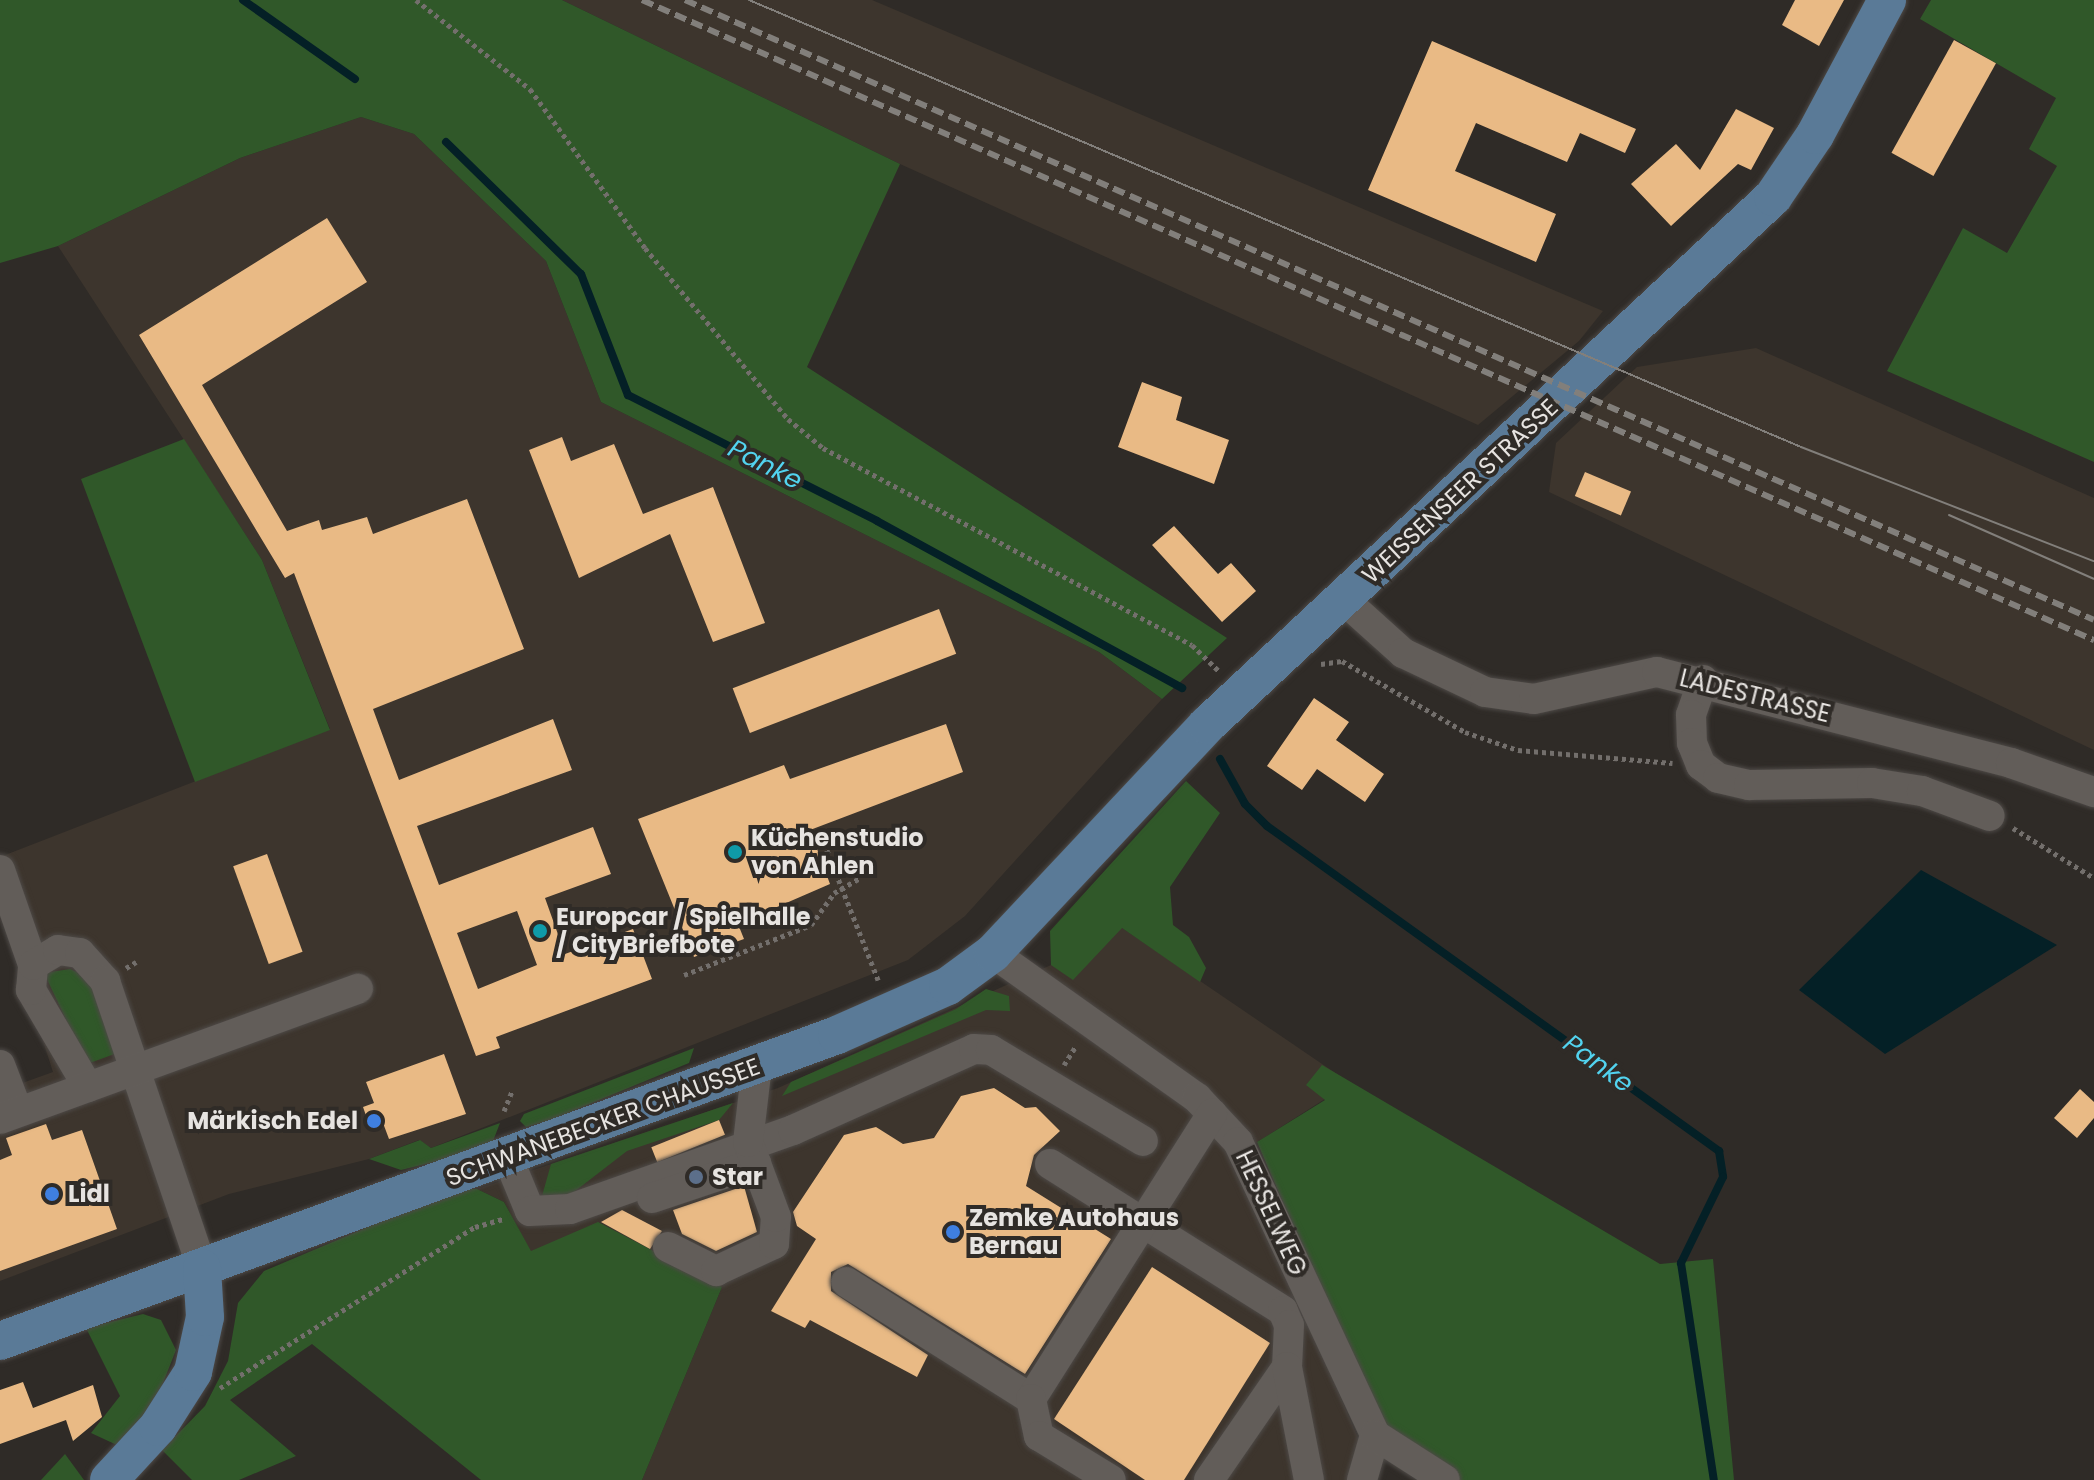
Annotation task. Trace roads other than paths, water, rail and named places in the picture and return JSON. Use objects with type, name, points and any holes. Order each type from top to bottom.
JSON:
[{"type":"main road","name":"WEISSENSEER STRASSE","points":[[993,953],[1233,686],[1343,599],[1773,197],[1815,135],[1887,0]]},
{"type":"main road","name":"SCHWANEBECKER CHAUSSEE","points":[[0,1341],[757,1065],[948,986],[993,953]]},
{"type":"main road","points":[[109,1480],[158,1427],[193,1372],[205,1317],[202,1268]]},
{"type":"street","name":"LADESTRASSE","points":[[1343,599],[1403,653],[1485,692],[1534,699],[1657,672],[1703,680],[2094,792]]},
{"type":"street","points":[[1703,680],[1691,715],[1701,765],[1718,778],[1749,785],[1872,783],[1922,791],[1990,816]]},
{"type":"street","points":[[0,870],[33,965],[35,1002],[88,1087]]},
{"type":"street","points":[[33,965],[68,950],[92,962],[105,981],[202,1268]]},
{"type":"street","name":"HESSELWEG","points":[[993,953],[1212,1114],[1238,1142],[1375,1435]]},
{"type":"street","points":[[0,1065],[9,1116],[358,989]]},
{"type":"street","points":[[508,1158],[530,1211],[596,1208],[624,1189],[752,1152],[793,1130],[974,1049],[991,1050],[1143,1141]]},
{"type":"street","points":[[668,1247],[716,1271],[774,1244],[776,1217],[752,1152],[757,1065]]},
{"type":"street","points":[[1111,1480],[1039,1436],[1031,1399],[1212,1114]]},
{"type":"street","points":[[1050,1164],[1283,1311],[1289,1325],[1287,1367],[1309,1480]]},
{"type":"street","points":[[846,1282],[1031,1399]]},
{"type":"street","points":[[1209,1480],[1287,1367]]},
{"type":"street","points":[[1362,1480],[1375,1435],[1445,1480]]},
{"type":"water","points":[[1921,870],[2057,945],[1885,1054],[1799,990]]},
{"type":"waterway","name":"Panke","points":[[243,0],[355,79]]},
{"type":"waterway","name":"Panke","points":[[446,142],[581,274],[628,395],[877,521],[1182,688]]},
{"type":"waterway","name":"Panke","points":[[1220,759],[1245,804],[1267,826],[1719,1151],[1723,1177],[1681,1263],[1714,1480]]},
{"type":"tram line","points":[[749,0],[1801,447],[2094,561]]},
{"type":"tram line","points":[[1949,515],[2094,579]]},
{"type":"railway","points":[[642,0],[2094,640]]},
{"type":"railway","points":[[685,0],[2094,620]]},
{"type":"place","name":"Küchenstudio von Ahlen","points":[[735,852]]},
{"type":"place","name":"Europcar / Spielhalle / CityBriefbote","points":[[540,931]]},
{"type":"place","name":"Märkisch Edel","points":[[374,1121]]},
{"type":"place","name":"Star","points":[[696,1177]]},
{"type":"place","name":"Lidl","points":[[52,1194]]},
{"type":"place","name":"Zemke Autohaus Bernau","points":[[953,1232]]}]
